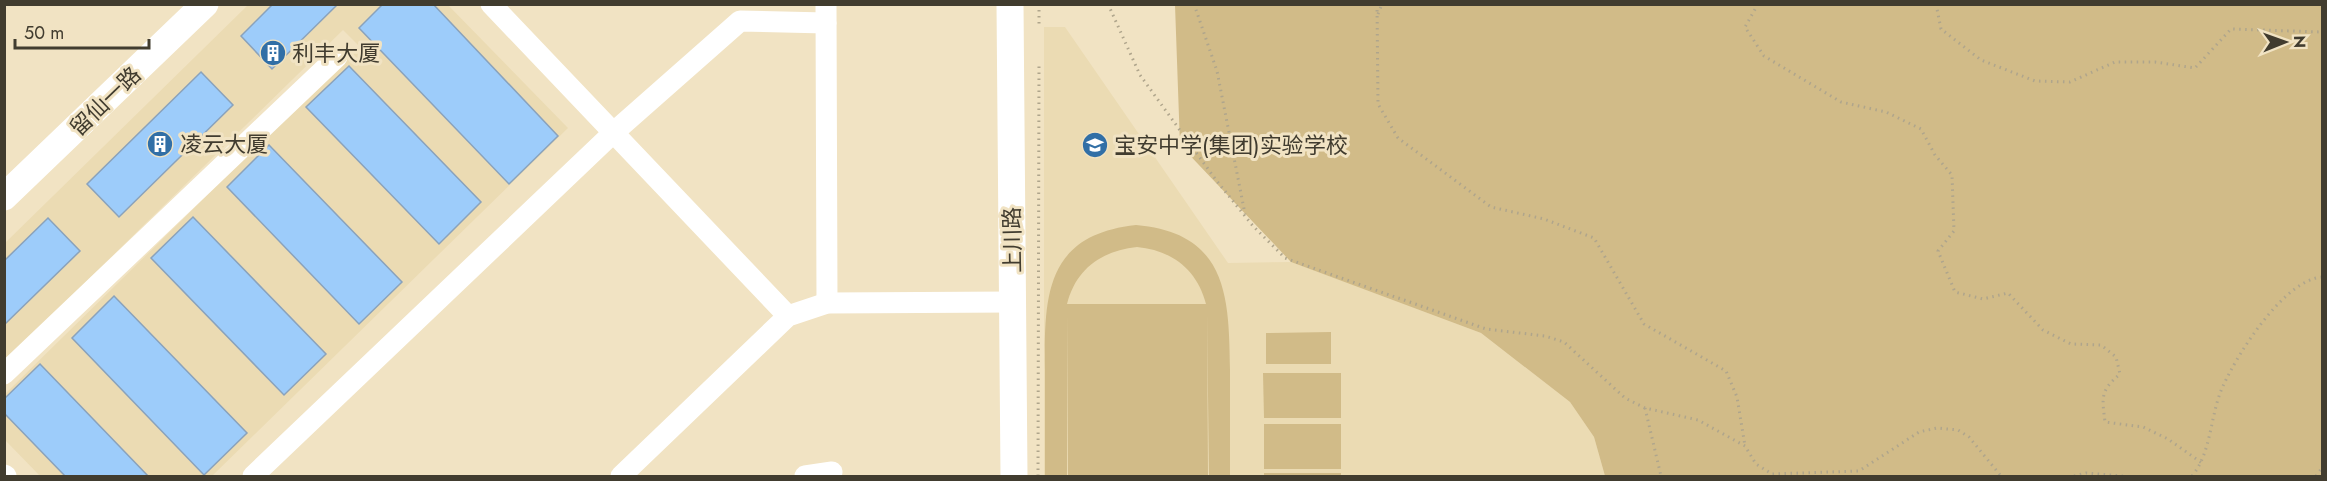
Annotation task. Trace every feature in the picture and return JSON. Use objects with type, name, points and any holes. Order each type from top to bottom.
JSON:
[{"type":"main road","name":"留仙一路","points":[[4,197],[205,4]]},
{"type":"main road","name":"上川路","points":[[1010,4],[1014,477]]},
{"type":"street","points":[[491,4],[788,316]]},
{"type":"street","points":[[253,477],[613,133],[740,21],[826,14],[827,303]]},
{"type":"street","points":[[4,374],[337,57]]},
{"type":"street","points":[[621,477],[788,316],[827,303],[1013,302]]},
{"type":"street","points":[[805,477],[832,472]]},
{"type":"path","points":[[1039,4],[1039,27]]},
{"type":"path","points":[[1108,4],[1140,75],[1216,180],[1245,216],[1285,258],[1486,329],[1545,336],[1564,342],[1625,398],[1645,408],[1698,420],[1744,446]]},
{"type":"path","points":[[1194,4],[1217,71],[1245,216]]},
{"type":"path","points":[[1377,4],[1378,104],[1398,138],[1491,207],[1544,219],[1594,238],[1644,324],[1726,371],[1737,397],[1744,446],[1756,464],[1772,474],[1859,471],[1919,432],[1937,428],[1958,430],[1970,437],[2001,477]]},
{"type":"path","points":[[1378,14],[1382,4]]},
{"type":"path","points":[[1758,4],[1745,27],[1764,56],[1841,102],[1886,112],[1921,129],[1935,155],[1953,175],[1954,231],[1938,251],[1955,292],[1983,299],[2008,293],[2043,330],[2071,344],[2101,345],[2116,357],[2120,374],[2106,386],[2103,400],[2105,422],[2143,428],[2168,439],[2202,463]]},
{"type":"path","points":[[1936,4],[1941,29],[1973,54],[1982,60],[2035,81],[2070,82],[2115,62],[2156,62],[2195,68],[2231,29],[2322,32]]},
{"type":"path","points":[[1038,477],[1039,64]]},
{"type":"path","points":[[2192,477],[2202,463],[2223,386],[2245,347],[2274,310],[2297,287],[2311,278],[2322,277]]},
{"type":"path","points":[[1645,408],[1661,477]]},
{"type":"path","points":[[2316,477],[2322,468]]},
{"type":"path","points":[[2074,477],[2086,473],[2123,477]]},
{"type":"shaded area","points":[[248,5],[448,5],[568,128],[212,476],[40,476],[5,440],[5,394],[359,46],[343,30],[5,361],[5,243]]},
{"type":"shaded area","points":[[1175,5],[2322,5],[2322,476],[1605,476],[1594,437],[1570,402],[1481,333],[1291,262],[1180,145]]},
{"type":"shaded area","name":"宝安中学(集团)实验学校","points":[[1044,27],[1065,27],[1228,263],[1291,262],[1481,333],[1570,402],[1594,437],[1605,476],[1044,476]]},
{"type":"shaded area","points":[[1136,225],[1166,231],[1189,241],[1206,255],[1217,273],[1224,294],[1228,318],[1230,476],[1209,476],[1207,313],[1208,476],[1068,476],[1067,314],[1067,476],[1045,476],[1045,344],[1049,294],[1056,274],[1067,256],[1083,241],[1106,231]],"holes":[[[1137,247],[1171,257],[1189,271],[1202,292],[1206,304],[1067,304],[1077,281],[1092,264],[1124,249]]]},
{"type":"shaded area","points":[[1331,332],[1331,364],[1266,364],[1266,333]]},
{"type":"shaded area","points":[[1263,373],[1341,373],[1341,418],[1264,418]]},
{"type":"shaded area","points":[[1264,424],[1341,424],[1341,469],[1264,469]]},
{"type":"shaded area","points":[[1264,473],[1341,473],[1341,476],[1264,476]]},
{"type":"building","name":"利丰大厦","points":[[273,4],[338,4],[272,69],[241,36]]},
{"type":"building","points":[[383,4],[433,4],[558,136],[509,184],[359,28]]},
{"type":"building","points":[[349,66],[481,202],[439,244],[306,107]]},
{"type":"building","name":"凌云大厦","points":[[201,72],[233,105],[119,217],[87,184]]},
{"type":"building","points":[[269,145],[402,282],[359,324],[227,187]]},
{"type":"building","points":[[193,217],[326,354],[284,395],[151,258]]},
{"type":"building","points":[[48,218],[80,251],[4,325],[4,261]]},
{"type":"building","points":[[114,296],[247,433],[204,475],[72,338]]},
{"type":"building","points":[[40,364],[149,477],[66,477],[4,413],[4,399]]},
{"type":"place","name":"利丰大厦","points":[[273,53]]},
{"type":"place","name":"凌云大厦","points":[[160,144]]},
{"type":"place","name":"宝安中学(集团)实验学校","points":[[1095,145]]}]
